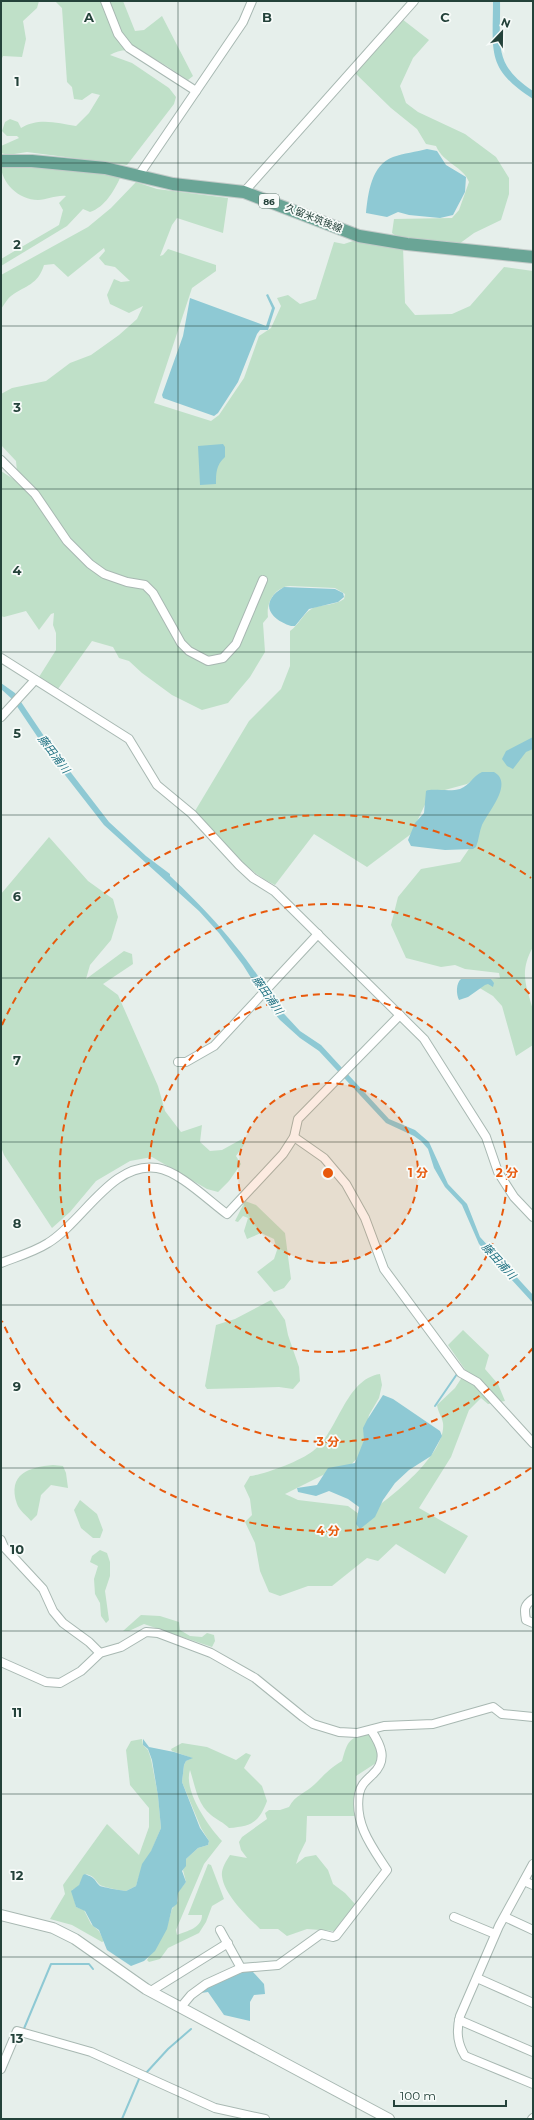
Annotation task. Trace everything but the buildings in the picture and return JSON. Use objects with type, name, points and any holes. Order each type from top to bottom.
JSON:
[{"type":"main road","name":"久留米筑後線","points":[[1,161],[32,160],[106,168],[172,184],[244,192],[359,236],[407,244],[533,257]]},
{"type":"street","points":[[105,1],[118,34],[129,48],[196,91]]},
{"type":"street","points":[[139,175],[243,22],[252,1]]},
{"type":"street","points":[[244,192],[414,1]]},
{"type":"street","points":[[1,460],[35,494],[67,541],[85,559],[104,574],[127,582],[145,585],[153,593],[181,643],[189,652],[208,661],[223,658],[236,644],[263,580]]},
{"type":"street","points":[[1,658],[129,739],[157,785],[205,826],[233,860],[253,878],[274,891],[424,1039],[486,1137],[498,1172],[514,1197],[533,1218]]},
{"type":"street","points":[[1,717],[35,680]]},
{"type":"street","points":[[178,1062],[186,1062],[214,1046],[318,934]]},
{"type":"street","points":[[1,1263],[48,1243],[72,1225],[115,1179],[131,1170],[158,1168],[179,1178],[228,1214],[283,1154],[294,1138],[298,1119],[400,1015]]},
{"type":"street","points":[[294,1138],[324,1158],[346,1184],[364,1218],[384,1269],[461,1373],[477,1382],[533,1443]]},
{"type":"street","points":[[1,1540],[4,1547],[43,1589],[53,1611],[63,1623],[89,1642],[100,1653]]},
{"type":"street","points":[[533,1599],[527,1603],[524,1608],[526,1620],[533,1623]]},
{"type":"street","points":[[1,1662],[46,1682],[60,1683],[80,1671],[100,1653],[121,1646],[146,1632],[158,1633],[211,1653],[255,1678],[313,1724],[339,1732],[357,1734],[384,1726],[434,1724],[493,1707],[502,1714],[533,1717]]},
{"type":"street","points":[[181,2007],[191,1995],[206,1984],[241,1968],[278,1965],[322,1934],[333,1938],[387,1870],[367,1839],[361,1825],[358,1811],[359,1794],[362,1784],[375,1773],[382,1756],[381,1747],[371,1730]]},
{"type":"street","points":[[533,1864],[495,1934],[459,2020],[457,2031],[460,2048],[465,2056],[533,2084]]},
{"type":"street","points":[[524,1881],[533,1885]]},
{"type":"street","points":[[1,1915],[53,1928],[75,1939],[98,1954],[125,1976],[151,1991],[389,2119]]},
{"type":"street","points":[[454,1917],[495,1934]]},
{"type":"street","points":[[505,1917],[533,1930]]},
{"type":"street","points":[[220,1930],[241,1968]]},
{"type":"street","points":[[151,1991],[228,1943]]},
{"type":"street","points":[[477,1978],[533,2003]]},
{"type":"street","points":[[459,2020],[533,2052]]},
{"type":"street","points":[[1,2069],[17,2031],[91,2052],[215,2108],[265,2119]]},
{"type":"green space","points":[[1,1],[39,1],[37,8],[23,21],[26,39],[22,57],[3,56],[1,60]]},
{"type":"green space","points":[[55,1],[123,1],[135,31],[144,30],[162,16],[193,76],[188,80],[160,62],[140,52],[129,50],[119,51],[110,55],[132,63],[169,88],[176,97],[174,104],[127,165],[27,152],[8,155],[1,153],[1,146],[19,138],[17,136],[7,136],[2,131],[5,122],[10,119],[18,122],[21,128],[41,122],[55,122],[76,126],[89,113],[100,95],[92,93],[82,100],[74,99],[72,87],[67,82],[62,8]]},
{"type":"green space","points":[[402,19],[429,40],[413,58],[400,86],[406,103],[418,112],[465,134],[496,157],[509,178],[509,194],[501,220],[474,233],[459,244],[402,240],[392,233],[394,219],[452,218],[459,210],[469,182],[462,172],[439,152],[436,146],[426,144],[417,129],[391,108],[355,73]]},
{"type":"green space","points":[[12,163],[121,176],[112,193],[105,202],[95,210],[90,212],[83,209],[67,226],[1,266],[1,259],[59,225],[63,210],[59,203],[66,196],[38,200],[18,194],[8,184],[2,172],[1,165]]},
{"type":"green space","points":[[136,182],[157,189],[228,198],[223,233],[177,218],[172,225],[160,256],[163,255],[168,249],[216,265],[216,271],[192,288],[154,403],[211,421],[219,415],[244,378],[259,336],[271,328],[281,306],[277,298],[288,295],[300,304],[316,299],[334,242],[344,244],[353,241],[403,247],[405,303],[415,315],[452,314],[470,306],[504,267],[533,271],[533,947],[526,964],[525,978],[533,1010],[533,1045],[516,1056],[502,1006],[493,996],[478,987],[486,980],[500,978],[499,973],[465,969],[455,965],[441,967],[406,958],[391,925],[398,897],[421,869],[460,862],[473,843],[484,772],[467,784],[430,794],[411,834],[367,867],[314,834],[275,885],[262,878],[241,861],[195,811],[249,721],[281,689],[290,666],[290,631],[310,610],[340,601],[344,599],[345,594],[335,588],[290,586],[276,592],[268,606],[268,617],[263,623],[265,652],[250,677],[228,703],[202,710],[172,695],[142,673],[129,661],[119,658],[113,647],[92,641],[58,689],[39,677],[56,650],[56,633],[53,625],[54,613],[51,614],[39,630],[26,611],[4,617],[1,616],[1,471],[18,482],[16,461],[1,445],[1,394],[12,388],[46,381],[70,363],[91,355],[119,335],[137,319],[143,306],[129,313],[110,304],[107,295],[114,279],[121,282],[130,281],[115,267],[105,265],[99,258],[105,251],[104,248],[68,277],[54,264],[44,265],[35,281],[11,296],[1,309],[1,275],[88,227],[111,208]]},
{"type":"green space","points":[[49,837],[88,881],[113,899],[118,917],[111,940],[90,965],[86,979],[124,951],[132,954],[133,964],[103,984],[118,995],[158,1086],[165,1111],[181,1132],[202,1125],[200,1142],[210,1151],[222,1150],[242,1139],[245,1143],[236,1156],[241,1164],[229,1181],[218,1192],[207,1189],[152,1157],[130,1161],[96,1181],[70,1212],[52,1228],[4,1155],[1,1147],[1,894]]},
{"type":"green space","points":[[245,1201],[256,1205],[285,1233],[291,1279],[284,1288],[274,1292],[257,1272],[274,1259],[277,1250],[274,1239],[261,1233],[247,1239],[244,1231],[248,1218],[243,1216],[238,1222],[235,1221]]},
{"type":"green space","points":[[271,1300],[285,1320],[288,1335],[299,1367],[300,1381],[293,1389],[279,1387],[207,1389],[205,1386],[216,1325],[235,1319]]},
{"type":"green space","points":[[463,1330],[489,1355],[485,1369],[498,1384],[505,1401],[488,1404],[481,1398],[469,1410],[451,1457],[419,1508],[468,1536],[445,1574],[396,1544],[378,1561],[367,1558],[332,1586],[308,1586],[280,1596],[269,1592],[260,1571],[255,1543],[245,1522],[252,1515],[250,1499],[244,1486],[250,1476],[265,1473],[283,1466],[300,1459],[313,1451],[322,1443],[350,1396],[358,1386],[368,1378],[380,1374],[382,1385],[379,1398],[369,1415],[361,1454],[348,1468],[333,1470],[285,1494],[298,1500],[348,1506],[363,1517],[400,1489],[414,1476],[436,1449],[442,1436],[443,1423],[437,1405],[455,1388],[466,1371],[448,1345]]},
{"type":"green space","points":[[53,1465],[63,1466],[66,1473],[68,1488],[51,1485],[41,1495],[37,1515],[31,1521],[21,1511],[17,1504],[15,1486],[22,1474],[28,1470]]},
{"type":"green space","points":[[80,1500],[97,1514],[103,1530],[100,1538],[93,1538],[81,1528],[74,1510]]},
{"type":"green space","points":[[100,1550],[107,1553],[110,1562],[110,1576],[105,1591],[109,1620],[106,1623],[101,1616],[100,1603],[95,1594],[94,1579],[98,1566],[90,1562],[92,1556]]},
{"type":"green space","points":[[141,1615],[160,1616],[179,1622],[180,1630],[190,1636],[202,1637],[207,1633],[214,1635],[215,1641],[212,1647],[144,1624],[129,1631],[123,1631]]},
{"type":"green space","points":[[371,1734],[379,1746],[376,1763],[356,1776],[356,1816],[307,1816],[306,1841],[296,1864],[305,1857],[316,1855],[328,1870],[333,1884],[345,1893],[355,1904],[334,1931],[307,1929],[287,1936],[278,1929],[260,1929],[231,1898],[227,1890],[222,1873],[227,1860],[230,1855],[247,1858],[241,1850],[239,1842],[242,1837],[267,1819],[265,1813],[269,1810],[280,1810],[289,1807],[297,1797],[312,1787],[342,1761],[350,1741],[363,1735]]},
{"type":"green space","points":[[142,1739],[143,1745],[148,1750],[151,1759],[158,1795],[161,1828],[151,1852],[143,1864],[136,1886],[126,1891],[108,1888],[100,1885],[93,1877],[85,1874],[78,1887],[72,1890],[76,1907],[84,1910],[91,1924],[99,1931],[104,1941],[102,1942],[72,1925],[50,1919],[65,1894],[63,1885],[107,1824],[139,1855],[149,1827],[149,1808],[130,1785],[126,1750],[131,1741]]},
{"type":"green space","points":[[182,1743],[207,1747],[236,1760],[246,1753],[251,1755],[244,1768],[262,1786],[267,1801],[261,1814],[253,1822],[243,1826],[229,1828],[206,1811],[197,1794],[190,1770],[190,1788],[198,1808],[222,1841],[204,1864],[176,1930],[177,1935],[197,1926],[200,1923],[202,1915],[188,1915],[208,1864],[211,1865],[224,1899],[212,1906],[206,1922],[199,1933],[168,1948],[160,1959],[149,1962],[147,1960],[166,1929],[172,1909],[178,1901],[178,1892],[186,1882],[183,1870],[186,1864],[186,1859],[198,1848],[208,1845],[209,1841],[201,1828],[182,1782],[184,1765],[186,1761],[192,1758],[172,1751],[171,1749]]},
{"type":"water","points":[[493,1],[500,1],[500,41],[505,62],[511,72],[533,91],[533,99],[507,78],[495,58],[493,47]]},
{"type":"water","points":[[427,149],[437,151],[446,165],[466,177],[465,192],[453,215],[440,218],[409,215],[398,212],[387,217],[366,213],[372,181],[380,166],[393,157],[401,154]]},
{"type":"water","points":[[268,294],[275,308],[268,330],[260,330],[257,334],[238,382],[218,413],[214,416],[163,398],[162,395],[183,336],[190,298],[266,326],[272,308],[266,295]]},
{"type":"water","points":[[223,444],[225,447],[225,457],[217,469],[216,484],[200,485],[198,446]]},
{"type":"water","points":[[284,587],[335,589],[343,593],[344,597],[338,602],[309,609],[295,626],[291,626],[276,618],[270,609],[269,603],[272,598],[276,592]]},
{"type":"water","name":"藤田浦川","points":[[1,683],[15,693],[52,748],[109,822],[146,856],[170,874],[170,876],[217,924],[258,976],[260,976],[276,1001],[274,1003],[300,1031],[321,1045],[389,1119],[415,1130],[429,1142],[448,1184],[467,1204],[480,1237],[533,1295],[533,1303],[479,1244],[462,1205],[445,1187],[434,1168],[428,1149],[414,1136],[386,1123],[319,1051],[300,1038],[280,1020],[270,1008],[243,965],[219,933],[199,911],[104,825],[51,757],[12,699],[1,689]]},
{"type":"water","points":[[533,737],[533,749],[526,752],[513,769],[507,766],[502,759],[506,751]]},
{"type":"water","points":[[482,772],[494,772],[499,777],[501,790],[482,825],[476,847],[473,849],[445,850],[411,846],[408,840],[415,823],[424,813],[426,791],[460,789]]},
{"type":"water","points":[[461,979],[491,979],[494,983],[493,987],[488,984],[485,985],[468,997],[459,1000],[457,989],[458,983]]},
{"type":"water","points":[[383,1395],[393,1399],[440,1431],[442,1436],[431,1456],[409,1470],[395,1483],[383,1500],[375,1517],[360,1529],[356,1524],[359,1507],[348,1499],[329,1491],[316,1496],[298,1492],[297,1488],[317,1485],[328,1468],[355,1463],[364,1440],[363,1428]]},
{"type":"water","points":[[143,1739],[149,1747],[174,1752],[193,1758],[186,1761],[184,1765],[182,1782],[200,1828],[209,1841],[208,1845],[198,1848],[186,1859],[186,1866],[182,1871],[186,1882],[178,1893],[177,1904],[172,1908],[167,1929],[155,1951],[144,1961],[131,1966],[107,1950],[99,1930],[93,1926],[85,1911],[76,1907],[71,1891],[79,1885],[83,1875],[85,1874],[93,1878],[100,1886],[104,1887],[126,1891],[136,1886],[142,1864],[151,1851],[161,1828],[158,1796],[152,1760],[148,1749],[143,1745]]},
{"type":"water","points":[[241,1972],[253,1972],[264,1984],[265,1994],[254,1995],[250,2002],[250,2021],[224,2015],[208,1992],[201,1993],[207,1987]]},
{"type":"waterway","points":[[435,1406],[457,1374]]},
{"type":"waterway","points":[[23,2031],[51,1964],[89,1964],[93,1969]]},
{"type":"waterway","points":[[146,2073],[168,2049],[191,2029]]},
{"type":"waterway","points":[[122,2119],[139,2079]]}]
